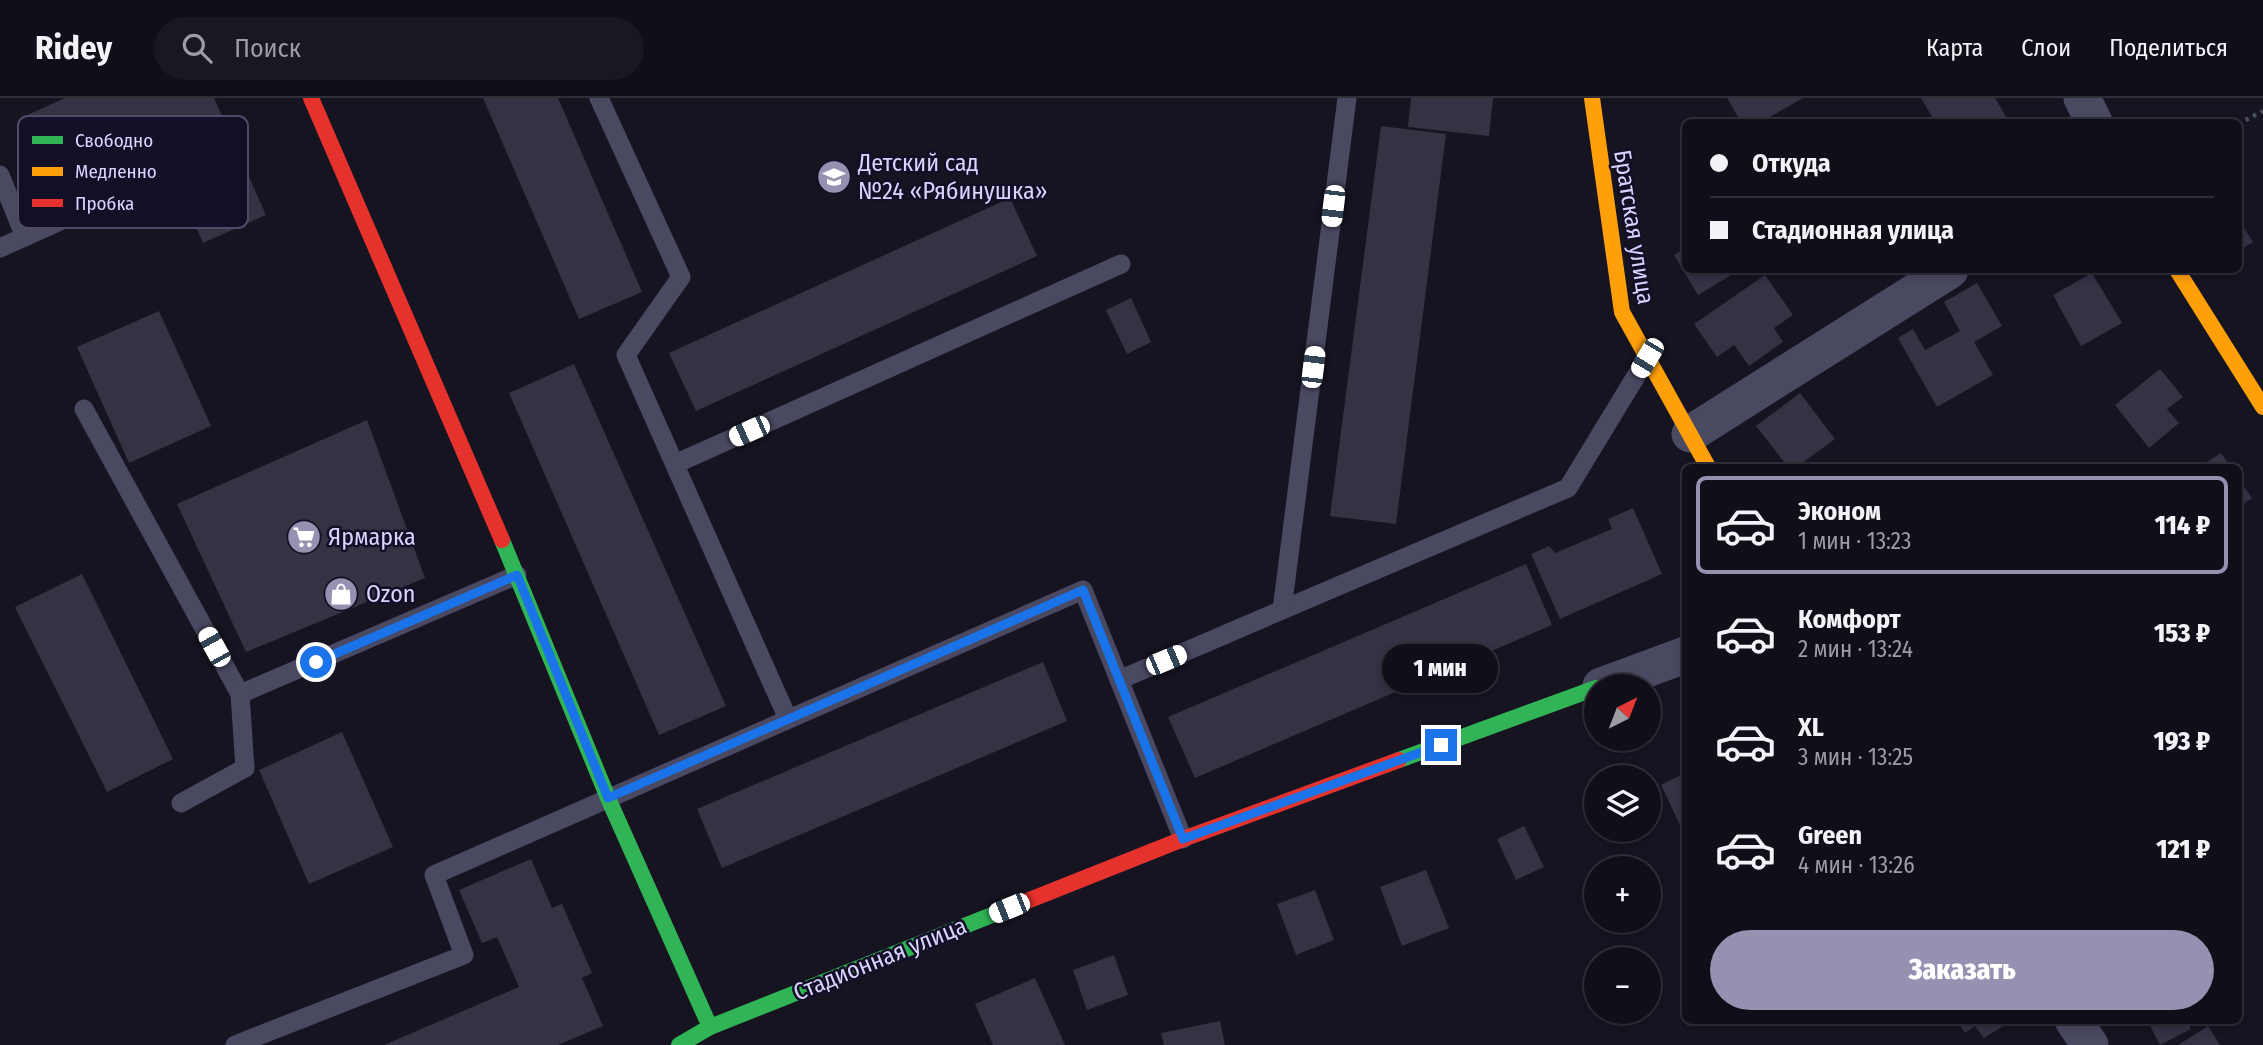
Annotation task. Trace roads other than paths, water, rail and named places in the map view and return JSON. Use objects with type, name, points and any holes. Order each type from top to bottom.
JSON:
[{"type":"street","points":[[311,98],[517,575],[608,798],[710,1027]]},
{"type":"street","name":"Братская улица","points":[[1592,98],[1622,312],[1707,464]]},
{"type":"street","points":[[2082,98],[2092,119]]},
{"type":"street","points":[[1690,434],[1945,273]]},
{"type":"street","points":[[2178,273],[2263,407]]},
{"type":"street","points":[[1634,674],[1682,656]]},
{"type":"street","name":"Стадионная улица","points":[[679,1045],[710,1027],[1183,839],[1584,692]]},
{"type":"street","points":[[2076,1024],[2090,1045]]},
{"type":"lane","points":[[599,98],[681,277],[626,355],[788,719]]},
{"type":"lane","points":[[1282,610],[1347,98]]},
{"type":"lane","points":[[0,175],[18,220]]},
{"type":"lane","points":[[21,228],[25,237]]},
{"type":"lane","points":[[0,248],[45,228]]},
{"type":"lane","points":[[675,464],[1121,264]]},
{"type":"lane","points":[[1119,680],[1568,488],[1647,358]]},
{"type":"lane","points":[[84,409],[240,694],[245,768],[181,803]]},
{"type":"lane","points":[[240,694],[517,575]]},
{"type":"lane","points":[[235,1045],[464,955],[434,875],[1083,590],[1183,839]]},
{"type":"place","name":"Детский сад №24 «Рябинушка»","points":[[834,177]]},
{"type":"place","name":"Ярмарка","points":[[304,537]]},
{"type":"place","name":"Ozon","points":[[341,594]]}]
